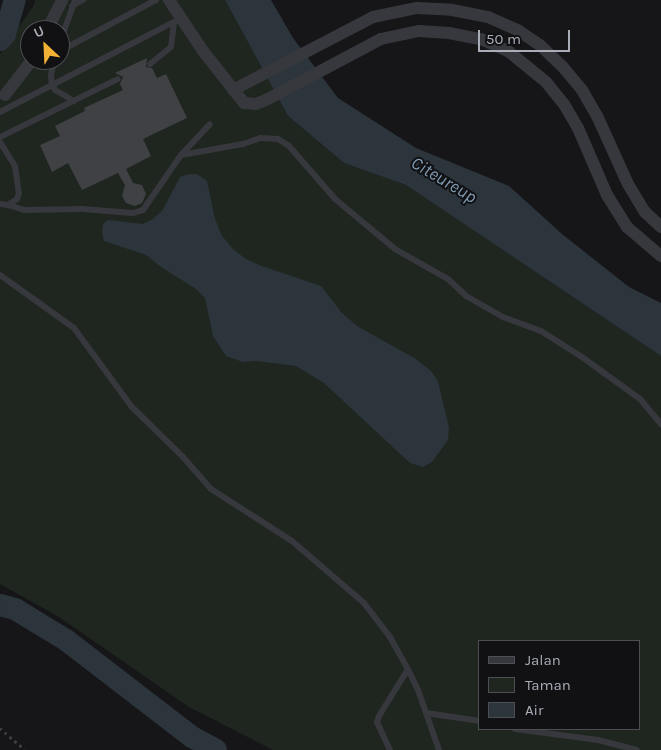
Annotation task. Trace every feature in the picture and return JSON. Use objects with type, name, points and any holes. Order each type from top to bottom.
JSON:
[{"type":"street","points":[[168,0],[178,20],[244,103],[256,104],[268,99],[381,39],[418,31],[449,33],[481,39],[508,51],[525,62],[546,82],[564,104],[578,128],[607,195],[627,227],[661,256]]},
{"type":"street","points":[[55,20],[70,2]]},
{"type":"street","points":[[233,90],[373,17],[417,8],[452,10],[488,17],[520,30],[540,45],[562,66],[582,90],[598,118],[628,184],[645,212],[661,227]]},
{"type":"street","points":[[352,28],[364,48]]},
{"type":"street","points":[[4,102],[25,70]]},
{"type":"lane","points":[[66,20],[70,2],[83,0]]},
{"type":"lane","points":[[70,46],[156,0]]},
{"type":"lane","points":[[150,64],[171,47],[178,20]]},
{"type":"lane","points":[[4,102],[52,86],[178,20]]},
{"type":"lane","points":[[52,70],[50,76],[52,86],[55,90],[74,100]]},
{"type":"lane","points":[[0,137],[118,79]]},
{"type":"lane","points":[[0,204],[24,210],[82,209],[133,213],[143,210],[181,155],[210,124]]},
{"type":"lane","points":[[181,155],[243,144],[260,138],[278,139],[289,146],[336,199],[395,249],[448,280],[466,296],[503,317],[541,331],[582,357],[640,400],[661,424]]},
{"type":"lane","points":[[0,142],[15,166],[19,192],[17,199],[8,205]]},
{"type":"lane","points":[[0,275],[74,328],[131,406],[183,457],[211,489],[292,541],[356,595],[390,637],[408,669],[439,750]]},
{"type":"lane","points":[[390,750],[377,722],[408,669]]},
{"type":"lane","points":[[426,713],[478,721]]},
{"type":"lane","points":[[523,730],[598,740],[637,750]]},
{"type":"path","points":[[0,728],[25,750]]},
{"type":"green space","points":[[35,0],[225,0],[288,116],[344,163],[406,185],[661,356],[661,750],[273,750],[189,707],[59,617],[0,584],[0,54],[20,25],[20,70],[70,70],[70,20],[24,20],[34,5]]},
{"type":"water","name":"Citeureup","points":[[225,0],[271,0],[293,38],[338,98],[416,148],[509,186],[562,234],[629,287],[661,303],[661,356],[406,185],[344,163],[288,116]]},
{"type":"water","points":[[197,174],[207,181],[215,219],[222,236],[233,249],[246,259],[259,265],[321,286],[342,313],[357,326],[416,359],[431,371],[438,381],[449,428],[448,440],[432,462],[423,467],[410,463],[324,383],[296,366],[257,361],[243,362],[226,356],[213,336],[205,298],[196,289],[146,255],[104,241],[102,233],[103,224],[108,220],[143,224],[153,219],[162,211],[180,177]]},
{"type":"building","points":[[147,58],[146,67],[152,68],[157,78],[166,74],[187,118],[143,139],[151,156],[126,169],[133,183],[142,185],[146,194],[142,203],[135,206],[126,203],[122,196],[125,185],[118,173],[82,190],[68,163],[52,172],[40,145],[60,136],[55,126],[85,111],[84,108],[123,90],[120,84],[123,77],[115,73]]},
{"type":"waterway","points":[[0,40],[5,34],[15,0]]},
{"type":"waterway","points":[[0,605],[15,609],[66,640],[192,737],[216,750]]}]
